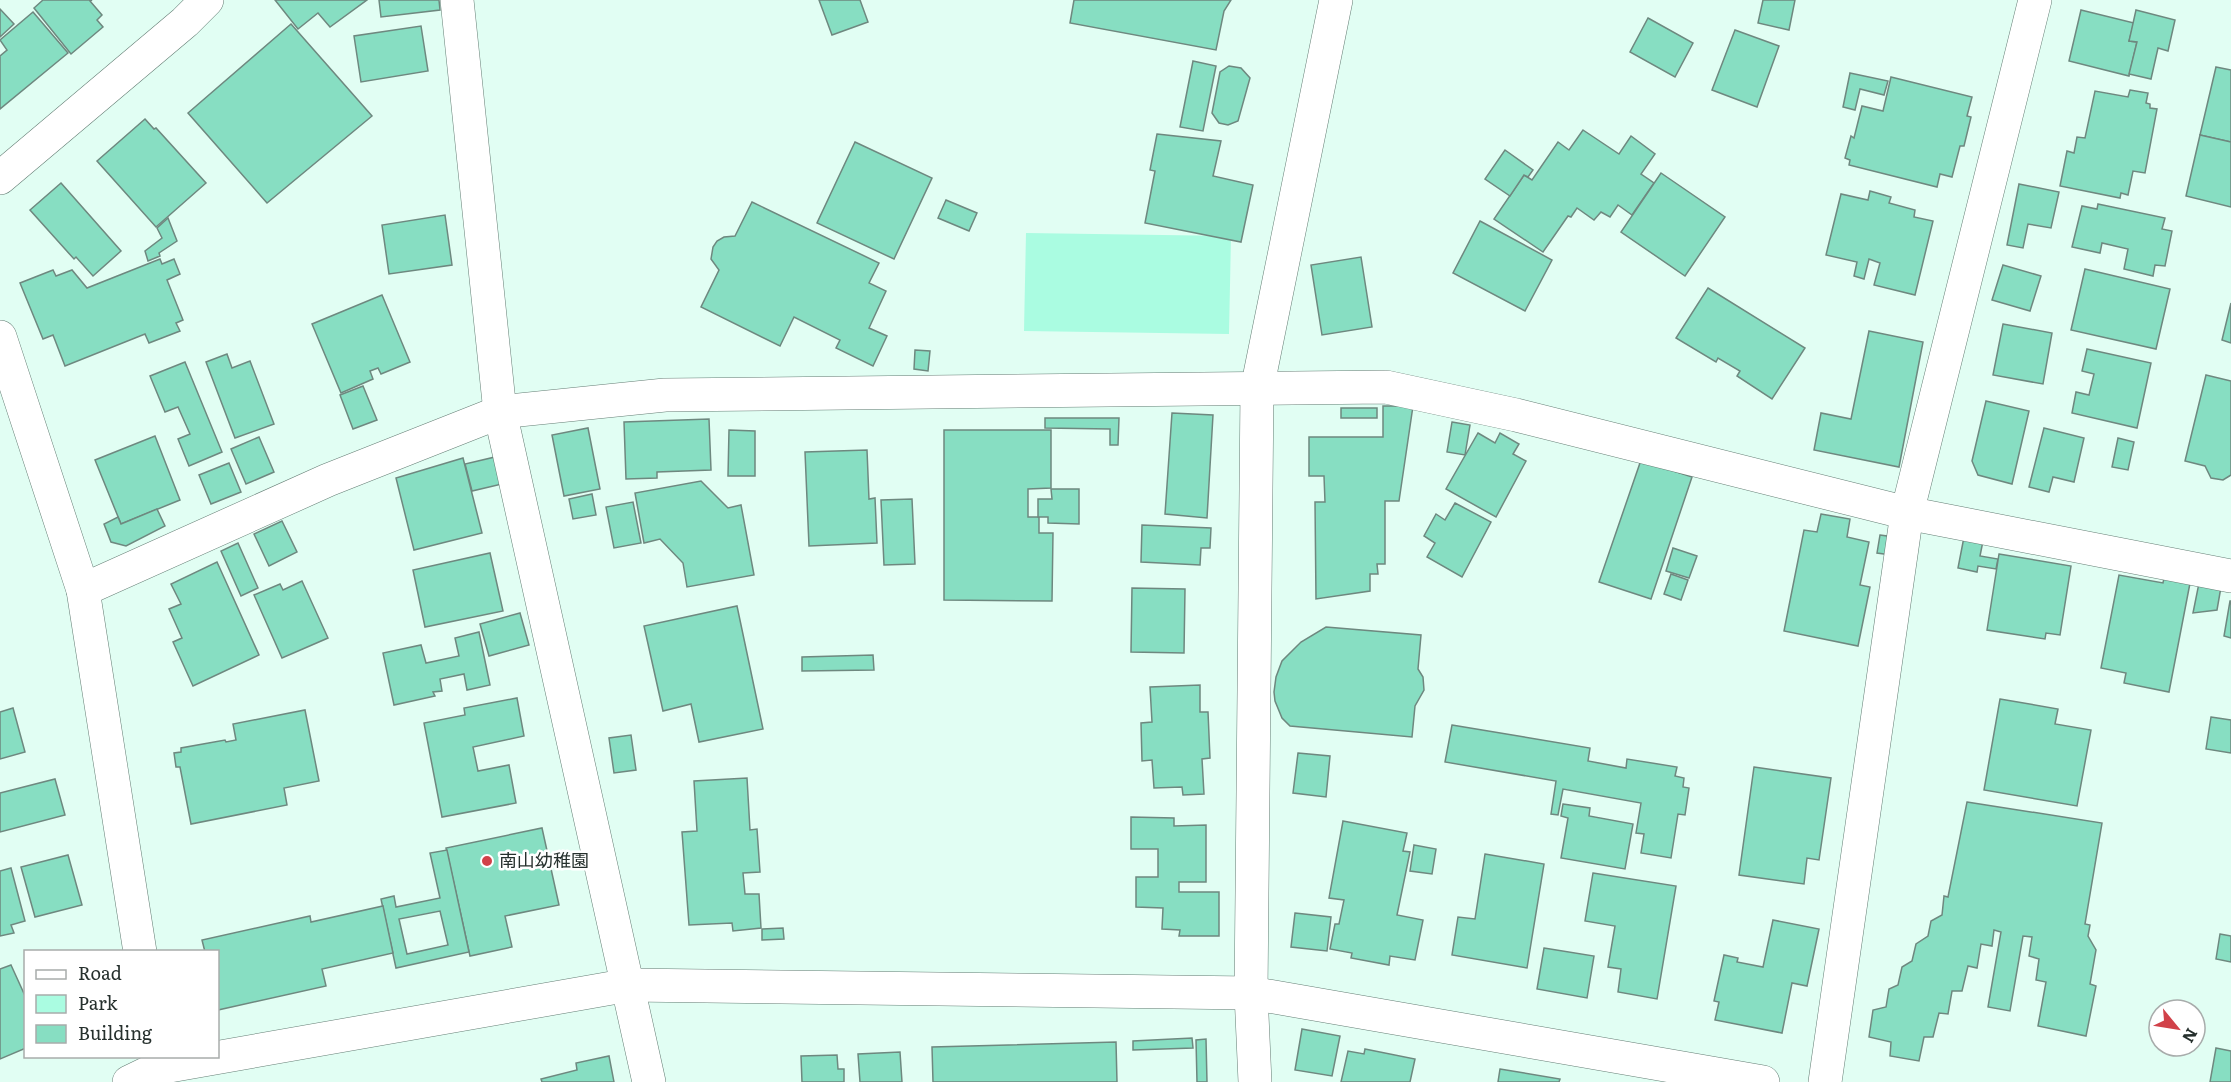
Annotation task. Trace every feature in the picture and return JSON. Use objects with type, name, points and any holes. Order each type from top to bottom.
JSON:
[{"type":"street","points":[[0,178],[185,22],[207,0]]},
{"type":"street","points":[[457,0],[500,412],[650,1082]]},
{"type":"street","points":[[1255,1082],[1251,993],[1257,389],[1336,0]]},
{"type":"street","points":[[1825,1082],[1907,513],[2035,0]]},
{"type":"street","points":[[0,337],[83,590],[140,950]]},
{"type":"street","points":[[83,590],[328,480],[500,412],[665,395],[1386,387],[1516,415],[1907,513],[2231,576]]},
{"type":"street","points":[[129,1082],[158,1069],[629,985],[1251,993],[1763,1082]]},
{"type":"green space","points":[[1026,233],[1231,236],[1229,334],[1024,331]]},
{"type":"building","points":[[43,0],[92,0],[90,1],[102,15],[97,20],[103,27],[71,54],[34,8]]},
{"type":"building","points":[[275,0],[367,0],[330,27],[318,13],[298,29]]},
{"type":"building","points":[[379,0],[439,0],[440,10],[381,17]]},
{"type":"building","points":[[819,0],[860,0],[868,22],[832,35]]},
{"type":"building","points":[[1074,0],[1231,0],[1224,11],[1216,50],[1070,23]]},
{"type":"building","points":[[1763,0],[1795,0],[1789,30],[1758,23]]},
{"type":"building","points":[[0,9],[14,24],[0,37]]},
{"type":"building","points":[[2081,10],[2134,23],[2129,41],[2137,42],[2129,76],[2069,61]]},
{"type":"building","points":[[2136,10],[2175,20],[2168,51],[2158,48],[2151,79],[2129,74],[2137,42],[2129,41]]},
{"type":"building","points":[[33,12],[68,53],[0,109],[0,56],[7,50],[0,40]]},
{"type":"building","points":[[1648,18],[1693,43],[1675,77],[1630,52]]},
{"type":"building","points":[[291,24],[372,116],[267,203],[188,113]]},
{"type":"building","points":[[421,26],[428,71],[361,82],[354,36]]},
{"type":"building","points":[[1735,30],[1779,46],[1757,107],[1712,90]]},
{"type":"building","points":[[1193,61],[1216,66],[1203,131],[1180,127]]},
{"type":"building","points":[[1229,66],[1241,68],[1250,78],[1238,121],[1228,125],[1219,123],[1212,113],[1220,72]]},
{"type":"building","points":[[2216,67],[2231,70],[2231,142],[2200,135]]},
{"type":"building","points":[[1850,73],[1888,81],[1884,95],[1860,89],[1855,110],[1843,107]]},
{"type":"building","points":[[1891,77],[1972,97],[1967,116],[1971,117],[1964,146],[1960,146],[1952,177],[1940,174],[1937,187],[1849,165],[1850,160],[1845,158],[1851,136],[1854,138],[1862,106],[1883,111]]},
{"type":"building","points":[[2130,90],[2148,93],[2146,103],[2150,104],[2150,108],[2157,109],[2145,173],[2133,171],[2128,195],[2121,193],[2120,198],[2060,186],[2067,151],[2074,153],[2077,137],[2085,138],[2095,91],[2128,97]]},
{"type":"building","points":[[145,119],[206,183],[156,227],[97,161]]},
{"type":"building","points":[[1583,130],[1619,154],[1631,136],[1655,154],[1641,174],[1654,183],[1632,215],[1618,205],[1610,217],[1601,212],[1594,220],[1577,208],[1571,217],[1568,216],[1543,252],[1494,219],[1524,175],[1532,180],[1558,142],[1569,150]]},
{"type":"building","points":[[1157,134],[1221,141],[1213,176],[1253,185],[1241,242],[1145,223],[1155,171],[1150,170]]},
{"type":"building","points":[[2200,135],[2231,142],[2231,207],[2186,196]]},
{"type":"building","points":[[855,142],[932,178],[894,259],[817,223]]},
{"type":"building","points":[[1505,150],[1533,170],[1528,177],[1524,175],[1510,196],[1485,179]]},
{"type":"building","points":[[1661,173],[1725,217],[1685,276],[1621,232]]},
{"type":"building","points":[[61,183],[121,251],[93,276],[76,257],[74,259],[30,210]]},
{"type":"building","points":[[2019,184],[2059,192],[2051,228],[2028,224],[2023,248],[2007,245]]},
{"type":"building","points":[[1870,191],[1891,197],[1889,203],[1915,210],[1914,217],[1933,221],[1915,295],[1874,285],[1880,263],[1869,259],[1864,279],[1854,276],[1857,262],[1826,255],[1841,194],[1868,200]]},
{"type":"building","points":[[946,200],[977,213],[969,231],[938,218]]},
{"type":"building","points":[[752,202],[879,263],[869,283],[886,291],[869,328],[887,336],[873,366],[836,348],[840,340],[794,317],[780,346],[701,307],[719,270],[711,259],[713,247],[724,237],[735,236]]},
{"type":"building","points":[[2098,204],[2165,218],[2162,229],[2172,231],[2165,266],[2155,265],[2153,276],[2124,269],[2128,249],[2102,243],[2100,253],[2072,247],[2082,206],[2097,209]]},
{"type":"building","points":[[445,215],[452,265],[389,274],[382,225]]},
{"type":"building","points":[[168,218],[177,241],[159,253],[160,256],[148,261],[145,251],[162,238],[157,228]]},
{"type":"building","points":[[1480,221],[1552,260],[1525,311],[1453,273]]},
{"type":"building","points":[[1361,257],[1372,327],[1322,335],[1311,265]]},
{"type":"building","points":[[160,259],[162,264],[174,259],[180,274],[167,280],[183,320],[176,323],[180,331],[149,343],[145,334],[65,366],[53,335],[43,339],[20,283],[53,270],[56,276],[72,270],[87,288]]},
{"type":"building","points":[[2003,265],[2041,276],[2030,311],[1992,300]]},
{"type":"building","points":[[2085,269],[2170,289],[2156,349],[2071,330]]},
{"type":"building","points":[[1708,288],[1805,348],[1772,399],[1737,376],[1740,371],[1718,358],[1716,362],[1676,338]]},
{"type":"building","points":[[382,295],[410,362],[381,374],[378,368],[370,371],[373,379],[341,393],[312,324]]},
{"type":"building","points":[[2231,303],[2231,343],[2222,340]]},
{"type":"building","points":[[2003,324],[2052,333],[2043,384],[1993,375]]},
{"type":"building","points":[[1869,331],[1923,342],[1899,467],[1814,450],[1821,413],[1851,419]]},
{"type":"building","points":[[2087,349],[2151,363],[2137,428],[2072,413],[2076,392],[2089,395],[2094,374],[2082,371]]},
{"type":"building","points":[[915,350],[930,351],[928,371],[914,369]]},
{"type":"building","points":[[227,354],[232,368],[250,361],[274,424],[235,438],[206,362]]},
{"type":"building","points":[[185,362],[222,452],[189,466],[178,439],[190,434],[178,407],[165,412],[150,376]]},
{"type":"building","points":[[2206,375],[2231,381],[2231,475],[2223,480],[2211,478],[2205,466],[2185,461]]},
{"type":"building","points":[[363,386],[377,420],[353,429],[340,395]]},
{"type":"building","points":[[1986,401],[2029,411],[2012,484],[1978,475],[1972,461]]},
{"type":"building","points":[[1383,406],[1413,406],[1399,501],[1385,501],[1385,564],[1377,564],[1378,574],[1370,574],[1370,591],[1316,599],[1315,502],[1325,502],[1324,476],[1309,476],[1309,437],[1383,437]]},
{"type":"building","points":[[1341,408],[1377,408],[1377,418],[1341,418]]},
{"type":"building","points":[[1172,413],[1213,415],[1207,518],[1165,514]]},
{"type":"building","points":[[1045,418],[1119,418],[1118,445],[1110,445],[1110,429],[1045,428]]},
{"type":"building","points":[[709,419],[711,470],[657,472],[657,478],[626,479],[624,422]]},
{"type":"building","points":[[1452,422],[1470,425],[1465,455],[1447,452]]},
{"type":"building","points":[[588,428],[600,489],[564,496],[552,435]]},
{"type":"building","points":[[2044,428],[2084,438],[2074,482],[2053,477],[2049,492],[2029,487]]},
{"type":"building","points":[[729,430],[755,431],[755,476],[728,476]]},
{"type":"building","points":[[944,430],[1051,430],[1051,488],[1028,489],[1028,517],[1039,517],[1039,533],[1053,533],[1052,601],[944,600]]},
{"type":"building","points":[[1478,433],[1495,443],[1500,433],[1519,444],[1513,454],[1526,461],[1496,517],[1446,489]]},
{"type":"building","points":[[155,436],[180,500],[121,524],[95,460]]},
{"type":"building","points":[[259,437],[274,472],[246,484],[231,449]]},
{"type":"building","points":[[2118,438],[2134,442],[2128,470],[2112,467]]},
{"type":"building","points":[[867,450],[869,499],[875,498],[877,543],[809,546],[805,452]]},
{"type":"building","points":[[495,457],[502,484],[472,491],[465,464]]},
{"type":"building","points":[[463,458],[482,533],[414,550],[396,478]]},
{"type":"building","points":[[1641,460],[1692,477],[1651,599],[1599,582]]},
{"type":"building","points":[[229,463],[241,492],[211,504],[199,475]]},
{"type":"building","points":[[701,481],[728,508],[741,505],[754,575],[687,587],[683,563],[660,539],[644,543],[635,493]]},
{"type":"building","points":[[1051,489],[1079,489],[1079,524],[1048,523],[1048,517],[1038,517],[1038,499],[1052,499]]},
{"type":"building","points":[[592,494],[596,515],[573,519],[569,499]]},
{"type":"building","points":[[912,499],[915,564],[884,565],[881,500]]},
{"type":"building","points":[[633,502],[641,543],[614,548],[606,507]]},
{"type":"building","points":[[1455,503],[1491,522],[1462,577],[1427,557],[1435,543],[1424,536],[1436,514],[1445,520]]},
{"type":"building","points":[[157,509],[165,526],[126,546],[111,542],[104,524],[118,517],[121,524]]},
{"type":"building","points":[[1821,514],[1850,519],[1847,537],[1869,542],[1860,585],[1870,587],[1858,646],[1784,631],[1804,530],[1817,532]]},
{"type":"building","points":[[282,521],[297,552],[269,566],[254,534]]},
{"type":"building","points":[[1142,525],[1211,528],[1210,548],[1201,548],[1200,565],[1141,562]]},
{"type":"building","points":[[1880,535],[1894,537],[1891,555],[1877,553]]},
{"type":"building","points":[[1964,537],[1983,541],[1980,556],[1998,559],[1996,569],[1978,566],[1977,572],[1958,568]]},
{"type":"building","points":[[238,543],[258,588],[241,596],[221,551]]},
{"type":"building","points":[[1673,548],[1697,556],[1689,578],[1666,571]]},
{"type":"building","points":[[490,553],[503,611],[425,627],[413,570]]},
{"type":"building","points":[[1999,554],[2071,566],[2060,635],[2046,633],[2045,639],[1987,630]]},
{"type":"building","points":[[217,562],[259,655],[193,686],[173,642],[182,638],[169,609],[181,604],[171,584]]},
{"type":"building","points":[[2165,573],[2191,578],[2169,692],[2124,683],[2126,673],[2101,668],[2119,575],[2163,583]]},
{"type":"building","points":[[1671,574],[1688,580],[1681,600],[1664,594]]},
{"type":"building","points":[[302,581],[328,638],[282,658],[254,595],[280,584],[283,590]]},
{"type":"building","points":[[2199,583],[2221,587],[2217,610],[2193,613]]},
{"type":"building","points":[[1132,588],[1185,589],[1184,653],[1131,652]]},
{"type":"building","points":[[2231,601],[2231,638],[2224,636]]},
{"type":"building","points":[[737,606],[763,729],[699,742],[691,704],[663,711],[644,626]]},
{"type":"building","points":[[520,613],[529,645],[489,656],[480,624]]},
{"type":"building","points":[[1326,627],[1421,635],[1418,669],[1423,677],[1424,690],[1415,706],[1412,737],[1290,726],[1282,718],[1274,692],[1276,677],[1282,661],[1301,642]]},
{"type":"building","points":[[479,632],[490,685],[467,690],[464,674],[440,679],[442,691],[433,692],[435,696],[394,705],[383,653],[421,645],[426,663],[459,656],[455,638]]},
{"type":"building","points":[[873,655],[874,670],[802,671],[802,657]]},
{"type":"building","points":[[1200,685],[1200,712],[1208,712],[1210,758],[1202,759],[1204,794],[1183,795],[1182,787],[1154,788],[1152,760],[1142,761],[1141,723],[1152,722],[1150,687]]},
{"type":"building","points":[[517,698],[524,736],[473,747],[478,771],[509,765],[516,803],[442,817],[424,723],[465,715],[464,708]]},
{"type":"building","points":[[2000,699],[2058,709],[2055,724],[2091,730],[2077,806],[1984,790]]},
{"type":"building","points":[[13,708],[25,752],[0,759],[0,712]]},
{"type":"building","points":[[305,710],[319,781],[284,788],[287,805],[191,824],[180,767],[176,767],[174,753],[181,752],[181,748],[236,740],[233,724]]},
{"type":"building","points":[[2211,717],[2231,720],[2231,753],[2206,749]]},
{"type":"building","points":[[1452,725],[1590,748],[1588,761],[1626,768],[1627,759],[1677,767],[1675,776],[1684,778],[1683,787],[1689,788],[1685,815],[1678,814],[1671,858],[1641,853],[1644,834],[1636,833],[1641,803],[1563,789],[1558,815],[1551,814],[1556,781],[1445,762]]},
{"type":"building","points":[[631,735],[636,770],[614,773],[609,738]]},
{"type":"building","points":[[1298,753],[1330,756],[1326,797],[1293,793]]},
{"type":"building","points":[[1754,767],[1831,778],[1819,860],[1807,858],[1804,884],[1739,875]]},
{"type":"building","points":[[747,778],[750,830],[757,829],[760,872],[743,873],[745,894],[759,894],[761,928],[733,931],[732,923],[689,925],[682,832],[697,831],[694,781]]},
{"type":"building","points":[[55,779],[65,815],[0,832],[0,793]]},
{"type":"building","points":[[1967,802],[2102,823],[2085,924],[2090,925],[2088,936],[2096,950],[2090,984],[2096,986],[2086,1036],[2038,1026],[2046,982],[2036,980],[2039,959],[2029,956],[2032,937],[2023,936],[2010,1011],[1988,1007],[2001,932],[1994,930],[1992,946],[1981,944],[1977,968],[1968,966],[1962,991],[1952,991],[1948,1014],[1939,1013],[1933,1037],[1924,1037],[1919,1061],[1890,1056],[1891,1042],[1869,1037],[1873,1010],[1886,1007],[1889,989],[1898,985],[1902,967],[1912,961],[1916,944],[1928,936],[1931,921],[1942,915],[1944,896],[1948,897]]},
{"type":"building","points":[[1563,804],[1590,808],[1589,816],[1633,824],[1625,869],[1561,858],[1568,818],[1561,816]]},
{"type":"building","points":[[1131,817],[1174,818],[1174,826],[1206,825],[1206,882],[1179,882],[1179,892],[1219,892],[1219,936],[1179,936],[1180,930],[1162,929],[1163,908],[1136,907],[1136,877],[1158,877],[1158,849],[1131,849]]},
{"type":"building","points":[[1343,821],[1407,833],[1403,851],[1410,852],[1397,915],[1423,920],[1415,960],[1390,956],[1389,965],[1351,958],[1352,953],[1330,949],[1335,924],[1339,924],[1344,900],[1329,898]]},
{"type":"building","points":[[542,828],[559,905],[505,916],[512,947],[470,956],[446,848]]},
{"type":"building","points":[[1414,845],[1436,849],[1432,874],[1410,871]]},
{"type":"building","points":[[447,850],[469,952],[396,968],[381,899],[394,896],[396,907],[440,898],[430,853]],"holes":[[[440,911],[448,945],[407,954],[399,919]]]},
{"type":"building","points":[[1485,854],[1544,864],[1527,968],[1452,955],[1458,917],[1475,919]]},
{"type":"building","points":[[68,855],[82,905],[35,917],[21,867]]},
{"type":"building","points":[[11,868],[25,921],[11,925],[14,933],[0,936],[0,871]]},
{"type":"building","points":[[1593,873],[1676,886],[1657,999],[1618,992],[1621,969],[1608,967],[1615,926],[1585,921]]},
{"type":"building","points":[[383,906],[393,953],[322,969],[326,986],[219,1010],[219,950],[204,950],[202,940],[310,916],[311,922]]},
{"type":"building","points":[[1295,913],[1331,917],[1327,951],[1291,947]]},
{"type":"building","points":[[1773,920],[1819,929],[1807,986],[1792,983],[1782,1033],[1715,1020],[1719,1002],[1714,1001],[1724,955],[1738,958],[1737,962],[1763,967]]},
{"type":"building","points":[[783,928],[784,939],[762,940],[762,929]]},
{"type":"building","points":[[2220,934],[2231,936],[2231,962],[2216,959]]},
{"type":"building","points":[[1544,948],[1594,956],[1587,998],[1537,989]]},
{"type":"building","points":[[11,965],[24,994],[24,1049],[0,1059],[0,969]]},
{"type":"building","points":[[1302,1029],[1340,1036],[1332,1076],[1295,1070]]},
{"type":"building","points":[[1192,1038],[1193,1048],[1133,1050],[1133,1041]]},
{"type":"building","points":[[1206,1039],[1207,1082],[1197,1082],[1196,1040]]},
{"type":"building","points":[[1116,1042],[1117,1082],[933,1082],[932,1047]]},
{"type":"building","points":[[2216,1048],[2231,1051],[2231,1082],[2210,1082]]},
{"type":"building","points":[[1365,1049],[1415,1059],[1410,1082],[1341,1082],[1348,1051],[1364,1054]]},
{"type":"building","points":[[900,1052],[902,1082],[860,1082],[858,1054]]},
{"type":"building","points":[[837,1055],[838,1069],[844,1069],[844,1082],[802,1082],[801,1056]]},
{"type":"building","points":[[609,1056],[614,1082],[542,1082],[541,1079],[577,1070],[576,1063]]},
{"type":"building","points":[[1500,1069],[1560,1079],[1559,1082],[1498,1082]]},
{"type":"place","name":"南山幼稚園","points":[[487,861]]}]
